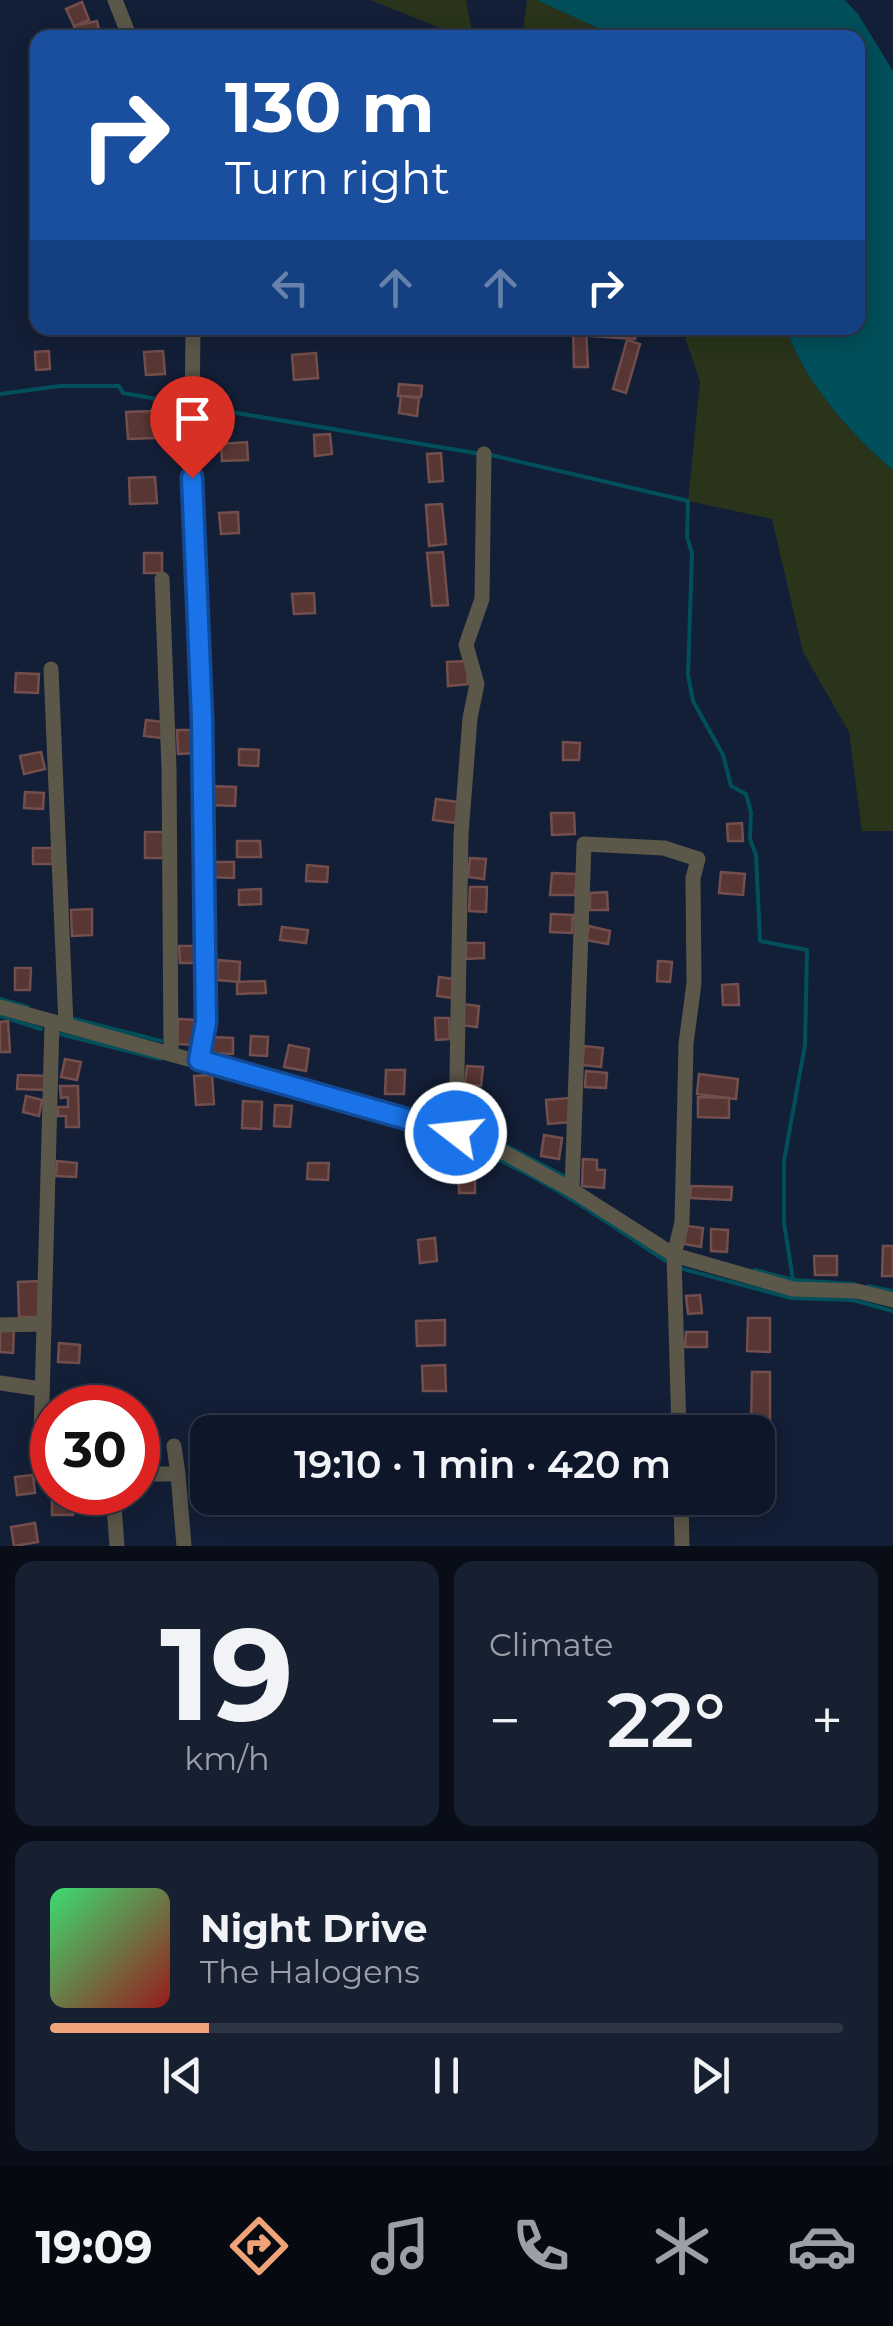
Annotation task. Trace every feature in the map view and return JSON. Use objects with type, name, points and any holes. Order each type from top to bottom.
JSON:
[{"type":"street","points":[[115,0],[127,30]]},
{"type":"street","points":[[193,335],[191,514],[202,718],[206,1022],[199,1060]]},
{"type":"street","points":[[456,1133],[462,835],[470,718],[478,684],[466,645],[482,599],[484,454]]},
{"type":"street","points":[[162,579],[169,768],[171,1052]]},
{"type":"street","points":[[42,1385],[59,1024],[51,669]]},
{"type":"street","points":[[572,1190],[584,844],[664,848],[698,859],[693,878],[694,983],[686,1044],[682,1222],[674,1255],[679,1415]]},
{"type":"street","points":[[0,1008],[456,1133],[505,1153],[572,1190],[674,1255],[793,1289],[857,1291],[893,1300]]},
{"type":"street","points":[[0,1325],[44,1324]]},
{"type":"street","points":[[0,1383],[30,1388]]},
{"type":"street","points":[[174,1446],[184,1546]]},
{"type":"street","points":[[160,1474],[178,1474]]},
{"type":"street","points":[[115,1515],[118,1546]]},
{"type":"street","points":[[681,1515],[682,1546]]},
{"type":"shaded area","points":[[371,0],[466,0],[472,30],[445,30]]},
{"type":"shaded area","points":[[527,0],[537,0],[602,30],[523,30]]},
{"type":"shaded area","points":[[537,0],[845,0],[858,14],[893,71],[893,470],[861,440],[816,387],[789,335],[865,335],[865,30],[602,30]]},
{"type":"shaded area","points":[[684,335],[789,335],[816,387],[861,440],[893,470],[893,831],[862,831],[849,732],[803,652],[772,519],[688,501],[700,382]]},
{"type":"building","points":[[82,2],[89,20],[74,26],[66,9]]},
{"type":"building","points":[[97,21],[99,30],[75,30],[74,26]]},
{"type":"building","points":[[573,335],[586,335],[588,367],[574,367]]},
{"type":"building","points":[[635,335],[635,339],[591,336]]},
{"type":"building","points":[[627,340],[640,344],[626,393],[613,389]]},
{"type":"building","points":[[49,351],[50,369],[36,370],[35,352]]},
{"type":"building","points":[[163,351],[165,374],[146,375],[144,352]]},
{"type":"building","points":[[316,353],[318,378],[294,380],[292,355]]},
{"type":"building","points":[[399,384],[422,386],[421,397],[398,396]]},
{"type":"building","points":[[401,396],[419,398],[417,416],[399,413]]},
{"type":"building","points":[[162,410],[164,438],[155,438],[153,411]]},
{"type":"building","points":[[153,411],[155,438],[128,439],[126,412]]},
{"type":"building","points":[[199,432],[219,432],[220,448],[200,449]]},
{"type":"building","points":[[330,434],[332,454],[315,456],[314,435]]},
{"type":"building","points":[[247,442],[248,460],[222,461],[221,444]]},
{"type":"building","points":[[441,453],[443,481],[429,482],[427,454]]},
{"type":"building","points":[[155,477],[157,503],[130,504],[129,478]]},
{"type":"building","points":[[442,504],[446,544],[429,546],[426,505]]},
{"type":"building","points":[[238,512],[239,533],[221,534],[219,513]]},
{"type":"building","points":[[443,552],[448,605],[432,606],[427,553]]},
{"type":"building","points":[[144,553],[162,553],[162,573],[144,573]]},
{"type":"building","points":[[314,593],[315,613],[294,614],[292,594]]},
{"type":"building","points":[[467,661],[468,684],[448,686],[447,662]]},
{"type":"building","points":[[16,673],[39,674],[38,693],[15,692]]},
{"type":"building","points":[[146,720],[164,722],[162,738],[144,736]]},
{"type":"building","points":[[177,730],[193,730],[194,753],[178,754]]},
{"type":"building","points":[[563,742],[580,743],[579,760],[563,760]]},
{"type":"building","points":[[239,749],[259,750],[258,766],[239,765]]},
{"type":"building","points":[[41,752],[45,769],[24,774],[20,756]]},
{"type":"building","points":[[211,786],[236,787],[235,806],[210,805]]},
{"type":"building","points":[[25,792],[44,793],[43,809],[24,808]]},
{"type":"building","points":[[436,799],[459,802],[456,823],[433,820]]},
{"type":"building","points":[[551,813],[574,813],[575,834],[552,835]]},
{"type":"building","points":[[742,823],[743,841],[728,841],[727,824]]},
{"type":"building","points":[[145,832],[168,832],[167,858],[145,858]]},
{"type":"building","points":[[237,841],[260,841],[261,857],[237,857]]},
{"type":"building","points":[[33,848],[52,848],[53,864],[33,864]]},
{"type":"building","points":[[470,858],[486,859],[484,879],[468,877]]},
{"type":"building","points":[[207,862],[234,862],[234,878],[207,877]]},
{"type":"building","points":[[307,865],[328,867],[327,882],[306,881]]},
{"type":"building","points":[[721,872],[745,874],[743,895],[719,893]]},
{"type":"building","points":[[552,873],[577,874],[575,895],[550,895]]},
{"type":"building","points":[[470,887],[487,887],[486,912],[469,911]]},
{"type":"building","points":[[261,889],[261,904],[239,905],[239,890]]},
{"type":"building","points":[[607,892],[608,910],[590,910],[590,893]]},
{"type":"building","points":[[92,909],[92,935],[72,936],[71,910]]},
{"type":"building","points":[[551,914],[573,915],[572,933],[550,932]]},
{"type":"building","points":[[589,926],[610,931],[608,944],[586,940]]},
{"type":"building","points":[[282,927],[308,930],[306,943],[280,940]]},
{"type":"building","points":[[466,943],[484,943],[484,958],[466,959]]},
{"type":"building","points":[[179,946],[199,946],[199,963],[180,963]]},
{"type":"building","points":[[218,960],[240,962],[239,982],[217,980]]},
{"type":"building","points":[[658,961],[672,962],[670,982],[657,981]]},
{"type":"building","points":[[15,968],[31,968],[30,990],[15,990]]},
{"type":"building","points":[[439,977],[454,979],[452,998],[437,996]]},
{"type":"building","points":[[265,981],[266,993],[237,994],[237,982]]},
{"type":"building","points":[[738,984],[739,1005],[723,1005],[722,985]]},
{"type":"building","points":[[462,1004],[479,1006],[477,1027],[460,1025]]},
{"type":"building","points":[[435,1018],[449,1018],[450,1039],[436,1040]]},
{"type":"building","points":[[178,1019],[200,1020],[199,1045],[177,1044]]},
{"type":"building","points":[[8,1021],[10,1052],[0,1052],[0,1022]]},
{"type":"building","points":[[251,1036],[268,1037],[267,1056],[250,1055]]},
{"type":"building","points":[[212,1037],[233,1038],[233,1054],[211,1053]]},
{"type":"building","points":[[289,1045],[309,1049],[306,1071],[284,1067]]},
{"type":"building","points":[[584,1046],[603,1048],[601,1067],[582,1065]]},
{"type":"building","points":[[65,1059],[81,1062],[77,1080],[61,1077]]},
{"type":"building","points":[[467,1066],[483,1067],[481,1086],[465,1084]]},
{"type":"building","points":[[386,1070],[405,1070],[404,1094],[385,1094]]},
{"type":"building","points":[[586,1071],[607,1073],[606,1088],[585,1087]]},
{"type":"building","points":[[699,1074],[738,1079],[736,1099],[697,1094]]},
{"type":"building","points":[[18,1075],[46,1076],[46,1090],[17,1089]]},
{"type":"building","points":[[212,1075],[214,1104],[196,1105],[194,1076]]},
{"type":"building","points":[[60,1086],[78,1086],[79,1127],[66,1127],[66,1116],[58,1116],[58,1107],[68,1107],[68,1097],[61,1098]]},
{"type":"building","points":[[468,1093],[480,1094],[479,1115],[466,1113]]},
{"type":"building","points":[[435,1095],[453,1097],[451,1117],[433,1115]]},
{"type":"building","points":[[26,1096],[42,1100],[39,1116],[23,1112]]},
{"type":"building","points":[[698,1097],[729,1098],[729,1118],[698,1117]]},
{"type":"building","points":[[570,1098],[572,1122],[548,1124],[546,1100]]},
{"type":"building","points":[[243,1101],[262,1102],[261,1129],[242,1128]]},
{"type":"building","points":[[275,1105],[292,1106],[290,1127],[274,1126]]},
{"type":"building","points":[[544,1135],[562,1138],[559,1159],[541,1156]]},
{"type":"building","points":[[583,1159],[597,1160],[597,1170],[605,1170],[604,1188],[582,1186]]},
{"type":"building","points":[[57,1161],[77,1163],[76,1177],[56,1176]]},
{"type":"building","points":[[308,1163],[329,1163],[328,1180],[307,1179]]},
{"type":"building","points":[[459,1174],[475,1174],[475,1193],[459,1193]]},
{"type":"building","points":[[691,1186],[732,1187],[731,1200],[690,1198]]},
{"type":"building","points":[[687,1226],[703,1228],[701,1247],[684,1244]]},
{"type":"building","points":[[711,1229],[728,1230],[727,1252],[711,1251]]},
{"type":"building","points":[[435,1238],[437,1261],[420,1263],[418,1240]]},
{"type":"building","points":[[883,1246],[893,1246],[893,1276],[882,1276]]},
{"type":"building","points":[[814,1256],[837,1256],[837,1275],[815,1275]]},
{"type":"building","points":[[40,1281],[40,1317],[19,1317],[18,1282]]},
{"type":"building","points":[[700,1295],[702,1313],[688,1314],[686,1296]]},
{"type":"building","points":[[748,1318],[770,1318],[770,1352],[747,1351]]},
{"type":"building","points":[[445,1320],[445,1345],[417,1346],[416,1321]]},
{"type":"building","points":[[0,1330],[14,1330],[13,1353],[0,1352]]},
{"type":"building","points":[[686,1332],[707,1332],[707,1347],[685,1347]]},
{"type":"building","points":[[59,1343],[80,1345],[79,1363],[58,1362]]},
{"type":"building","points":[[445,1365],[446,1391],[423,1391],[422,1366]]},
{"type":"building","points":[[752,1372],[770,1372],[770,1415],[751,1415]]},
{"type":"building","points":[[30,1475],[30,1494],[17,1495],[15,1477]]},
{"type":"building","points":[[35,1523],[38,1542],[14,1546],[11,1527]]},
{"type":"waterway","points":[[0,394],[60,386],[119,386],[123,393],[185,404]]},
{"type":"waterway","points":[[195,406],[481,454]]},
{"type":"waterway","points":[[491,455],[688,501],[687,537],[692,553],[688,675],[693,701],[723,755],[731,786],[746,794],[751,812],[750,839],[756,855],[760,941],[807,950],[805,1045],[784,1161],[784,1223],[793,1280]]},
{"type":"waterway","points":[[0,999],[28,1007]]},
{"type":"waterway","points":[[0,1016],[41,1029]]},
{"type":"waterway","points":[[74,1019],[161,1041]]},
{"type":"waterway","points":[[60,1034],[160,1059]]},
{"type":"waterway","points":[[208,1054],[267,1070]]},
{"type":"waterway","points":[[278,1072],[446,1122]]},
{"type":"waterway","points":[[212,1073],[468,1147],[545,1184],[666,1261]]},
{"type":"waterway","points":[[507,1146],[569,1179]]},
{"type":"waterway","points":[[683,1269],[791,1298],[853,1300],[893,1311]]},
{"type":"waterway","points":[[755,1270],[793,1280],[854,1284]]},
{"type":"waterway","points":[[868,1286],[893,1291]]},
{"type":"route","points":[[192,478],[202,718],[206,1022],[199,1060],[456,1133]]}]
